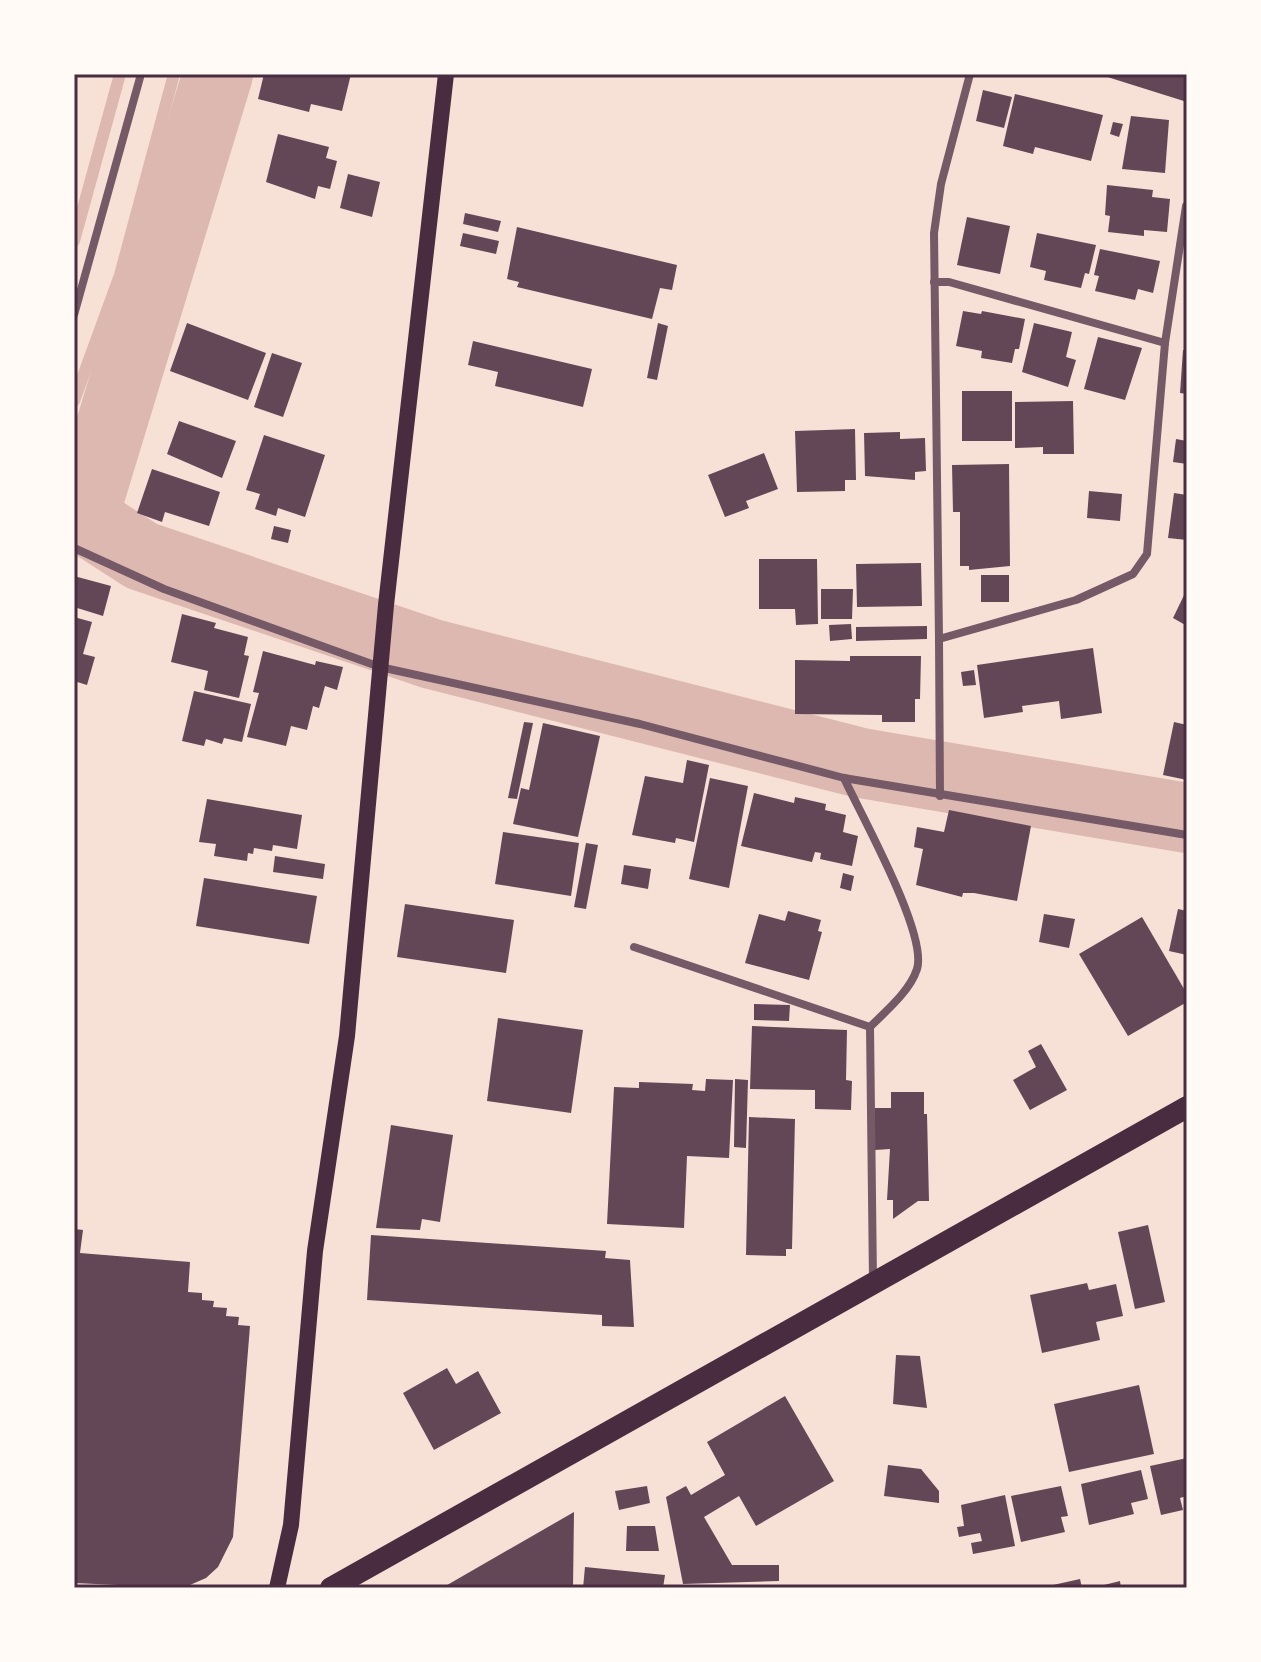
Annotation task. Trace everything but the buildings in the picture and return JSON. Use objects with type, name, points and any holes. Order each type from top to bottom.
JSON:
[{"type":"highway","points":[[331,1588],[1187,1107]]},
{"type":"main road","points":[[277,1588],[291,1525],[315,1251],[347,1036],[380,667],[446,74]]},
{"type":"street","points":[[74,315],[141,74]]},
{"type":"street","points":[[940,796],[934,233],[941,184],[970,74]]},
{"type":"street","points":[[939,639],[1076,600],[1133,574],[1147,554],[1165,343],[1186,206]]},
{"type":"street","points":[[934,282],[949,282],[1165,343]]},
{"type":"street","points":[[74,548],[164,589],[380,667],[640,724],[844,778],[1187,835]]},
{"type":"street","points":[[844,778],[916,933],[917,968],[897,1000],[870,1027],[873,1282]]},
{"type":"street","points":[[634,947],[870,1027]]},
{"type":"waterway","points":[[74,241],[120,74]]},
{"type":"waterway","points":[[74,401],[120,275],[174,74]]},
{"type":"waterway","points":[[218,74],[83,518],[142,556],[432,654],[861,763],[1187,818]]}]
